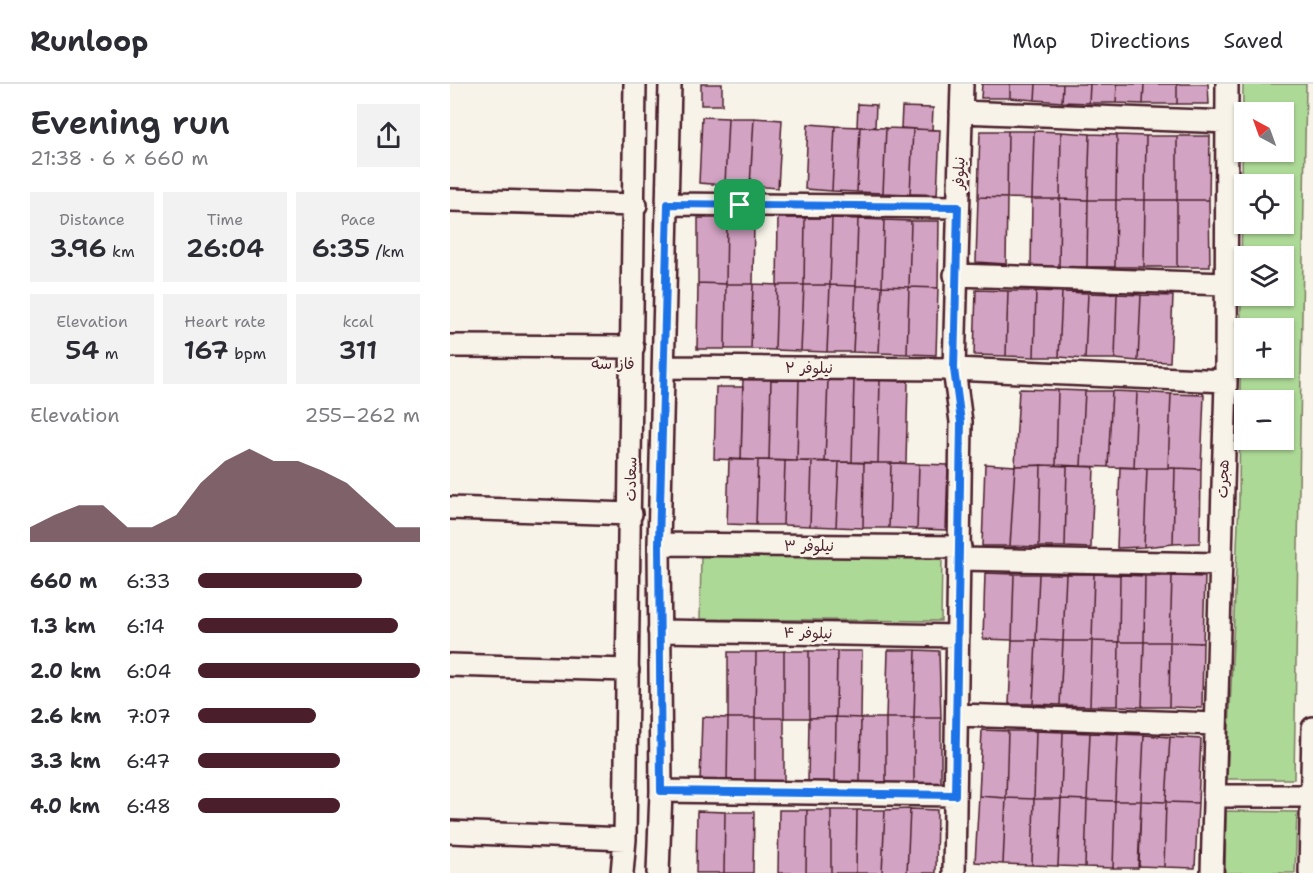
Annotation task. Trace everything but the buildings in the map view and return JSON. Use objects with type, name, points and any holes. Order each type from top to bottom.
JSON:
[{"type":"street","name":"سعادت","points":[[622,873],[625,839],[631,504],[636,84]]},
{"type":"street","name":"سعادت","points":[[658,873],[661,791],[659,544],[670,84]]},
{"type":"street","name":"نیلوفر","points":[[954,873],[961,422],[954,369],[962,84]]},
{"type":"street","name":"هجرت","points":[[1212,873],[1226,381],[1227,84]]},
{"type":"street","points":[[961,112],[1228,122]]},
{"type":"street","points":[[450,200],[636,205]]},
{"type":"street","points":[[668,204],[958,207]]},
{"type":"street","points":[[956,275],[1226,284]]},
{"type":"street","points":[[450,346],[633,347]]},
{"type":"street","name":"نیلوفر ۲","points":[[664,367],[954,369],[1226,381]]},
{"type":"street","points":[[450,508],[631,504],[660,493]]},
{"type":"street","name":"نیلوفر ۳","points":[[659,544],[1220,564]]},
{"type":"street","name":"نیلوفر ۴","points":[[659,631],[958,636]]},
{"type":"street","points":[[450,665],[628,670]]},
{"type":"street","points":[[957,715],[1216,724]]},
{"type":"street","points":[[1310,873],[1313,728]]},
{"type":"street","points":[[661,791],[955,795]]},
{"type":"street","points":[[1215,796],[1312,796]]},
{"type":"street","points":[[450,832],[625,839]]},
{"type":"green space","points":[[1243,84],[1306,84],[1294,779],[1227,779],[1239,450],[1294,450],[1294,390],[1240,390],[1240,378],[1294,378],[1294,318],[1241,318],[1241,306],[1294,306],[1294,246],[1241,246],[1242,234],[1294,234],[1294,174],[1242,174],[1242,162],[1294,162],[1294,102],[1243,102]]},
{"type":"green space","points":[[701,555],[942,557],[941,621],[700,619]]},
{"type":"green space","points":[[1226,811],[1297,812],[1295,873],[1225,873]]},
{"type":"district","name":"فاز سه","points":[[613,363]]},
{"type":"route","points":[[668,204],[740,205],[958,207],[954,369],[961,422],[955,795],[661,791],[659,544],[668,204]]}]
